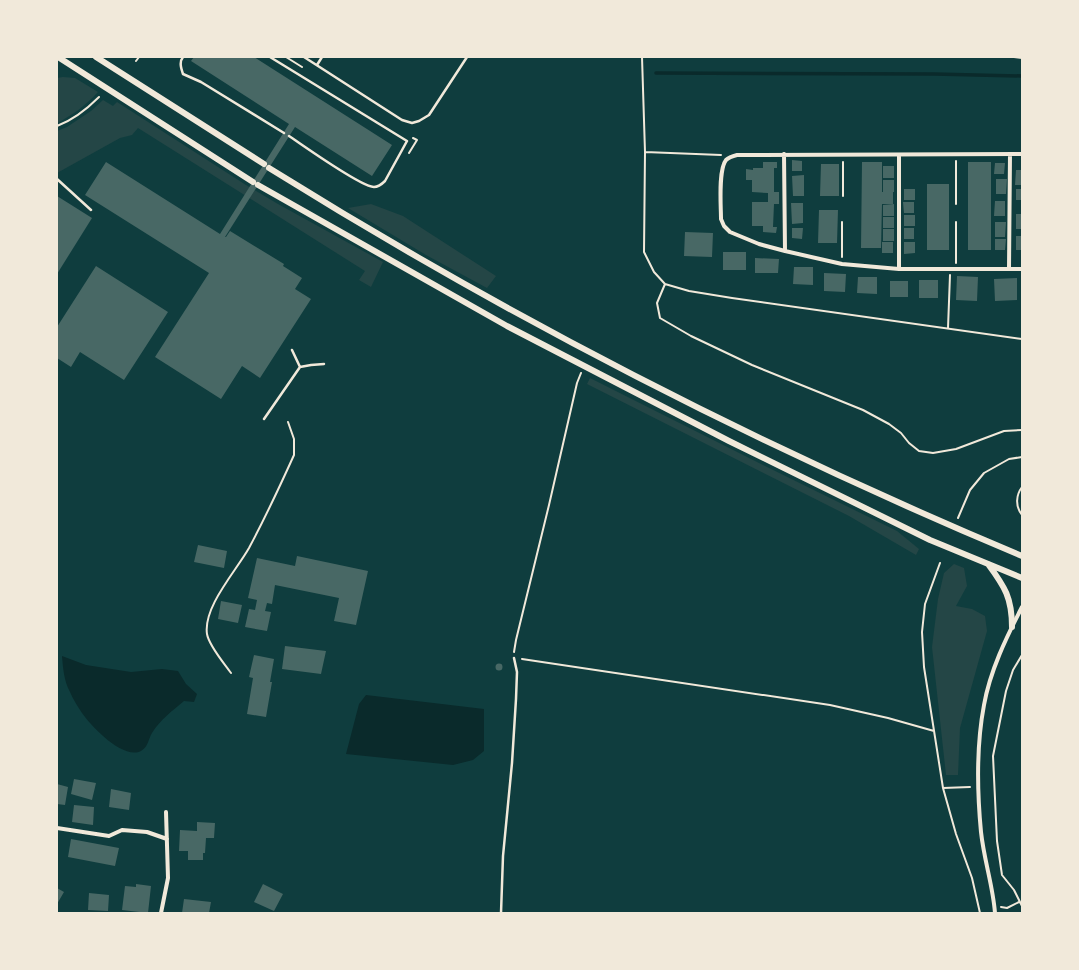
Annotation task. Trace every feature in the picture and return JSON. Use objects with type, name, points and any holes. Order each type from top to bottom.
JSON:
[{"type":"main road","points":[[58,57],[255,184],[506,326],[729,441],[930,540],[1022,578]]},
{"type":"main road","points":[[96,57],[266,166],[513,311],[730,424],[944,523],[1022,556]]},
{"type":"main road","points":[[106,57],[109,66]]},
{"type":"main road","points":[[988,564],[1009,598],[1012,611],[1012,627]]},
{"type":"street","points":[[784,154],[785,252]]},
{"type":"street","points":[[1022,154],[784,154],[732,156],[726,161],[722,170],[721,219],[724,226],[730,232],[759,244],[785,252],[842,264],[899,269],[950,270],[1022,268]]},
{"type":"street","points":[[1009,269],[1010,154]]},
{"type":"street","points":[[899,155],[899,269]]},
{"type":"street","points":[[995,913],[981,833],[977,787],[980,735],[984,704],[996,665],[1022,607]]},
{"type":"street","points":[[161,913],[168,878],[166,812]]},
{"type":"street","points":[[57,828],[109,836],[122,830],[147,832],[167,839]]},
{"type":"lane","points":[[183,57],[181,60],[183,74],[201,82],[284,133]]},
{"type":"lane","points":[[270,57],[407,142],[385,181],[380,186],[375,187],[359,181],[289,136]]},
{"type":"lane","points":[[304,57],[402,120],[412,123],[429,115],[467,57]]},
{"type":"lane","points":[[317,65],[322,57]]},
{"type":"lane","points":[[57,179],[91,210]]},
{"type":"lane","points":[[292,350],[300,367]]},
{"type":"lane","points":[[264,419],[300,367],[306,365],[324,364]]},
{"type":"lane","points":[[501,913],[503,856],[512,763],[516,699],[517,672],[514,658]]},
{"type":"path","points":[[136,61],[139,57]]},
{"type":"path","points":[[642,57],[645,152],[644,252],[654,272],[665,284],[689,291],[732,298],[1022,339]]},
{"type":"path","points":[[1014,57],[1022,58]]},
{"type":"path","points":[[57,126],[65,123],[89,107],[99,97]]},
{"type":"path","points":[[645,152],[722,155]]},
{"type":"path","points":[[843,154],[843,196]]},
{"type":"path","points":[[956,204],[957,154]]},
{"type":"path","points":[[842,222],[842,264]]},
{"type":"path","points":[[956,222],[956,269]]},
{"type":"path","points":[[948,328],[950,270]]},
{"type":"path","points":[[665,284],[656,303],[660,318],[691,336],[752,365],[870,414],[889,424],[901,433],[909,443],[919,451],[933,453],[956,449],[1004,431],[1022,430]]},
{"type":"path","points":[[585,366],[577,383],[516,640],[514,658],[830,705],[888,718],[934,731]]},
{"type":"path","points":[[231,673],[208,639],[208,622],[216,599],[248,550],[294,455],[294,439],[288,422]]},
{"type":"path","points":[[958,518],[970,490],[984,473],[1009,459],[1022,457]]},
{"type":"path","points":[[1022,487],[1018,492],[1017,499],[1022,515]]},
{"type":"path","points":[[940,563],[926,604],[922,632],[924,666],[943,788],[956,834],[972,878],[980,913]]},
{"type":"path","points":[[1022,655],[1014,670],[1006,691],[994,756],[997,841],[1002,874],[1014,890],[1022,906]]},
{"type":"path","points":[[943,788],[977,787]]},
{"type":"path","points":[[994,906],[1007,908],[1019,902]]},
{"type":"shaded area","points":[[57,78],[75,78],[98,92],[79,109],[57,123]]},
{"type":"shaded area","points":[[103,100],[113,106],[117,102],[246,185],[383,262],[371,287],[359,280],[365,271],[138,128],[132,135],[120,138],[57,173],[57,131],[67,127],[91,111]]},
{"type":"shaded area","points":[[371,204],[403,216],[496,276],[487,288],[426,255],[348,208]]},
{"type":"shaded area","points":[[590,378],[897,531],[919,549],[916,555],[849,516],[587,384]]},
{"type":"shaded area","points":[[954,564],[964,568],[967,586],[956,606],[972,609],[985,616],[987,631],[960,728],[958,775],[946,775],[932,647],[938,599],[944,573]]},
{"type":"shaded area","points":[[62,656],[86,665],[131,672],[162,669],[178,671],[186,684],[197,694],[194,702],[184,701],[162,720],[152,733],[147,745],[141,751],[125,751],[108,740],[92,726],[82,713],[66,683]]},
{"type":"shaded area","points":[[366,695],[484,709],[484,751],[473,760],[453,765],[346,754],[359,704]]},
{"type":"building","points":[[194,57],[254,57],[392,145],[372,176],[295,127],[225,237],[230,231],[284,264],[283,266],[302,278],[295,289],[311,299],[260,378],[242,366],[221,399],[155,357],[209,273],[85,195],[106,162],[220,234],[289,124],[191,61]]},
{"type":"building","points":[[792,160],[802,161],[802,171],[792,171]]},
{"type":"building","points":[[763,162],[777,162],[777,168],[774,168],[774,192],[779,192],[779,204],[774,204],[773,227],[777,227],[776,233],[763,232],[763,226],[752,226],[752,202],[768,202],[768,193],[752,192],[752,180],[746,180],[746,169],[753,170],[753,168],[763,168]]},
{"type":"building","points":[[862,162],[882,162],[882,192],[893,192],[893,204],[882,204],[881,248],[861,248]]},
{"type":"building","points":[[968,162],[991,162],[991,250],[968,250]]},
{"type":"building","points":[[995,163],[1005,163],[1004,174],[994,174]]},
{"type":"building","points":[[821,164],[839,164],[839,196],[820,196]]},
{"type":"building","points":[[883,166],[894,166],[894,178],[883,178]]},
{"type":"building","points":[[1016,170],[1022,170],[1022,185],[1015,185]]},
{"type":"building","points":[[804,175],[804,196],[793,196],[792,176]]},
{"type":"building","points":[[996,179],[1007,179],[1006,194],[996,194]]},
{"type":"building","points":[[883,180],[894,180],[894,192],[883,192]]},
{"type":"building","points":[[927,184],[949,184],[949,250],[927,250]]},
{"type":"building","points":[[904,189],[915,189],[915,200],[904,200]]},
{"type":"building","points":[[1016,189],[1022,189],[1022,200],[1016,200]]},
{"type":"building","points":[[57,196],[92,218],[57,274]]},
{"type":"building","points":[[995,201],[1005,201],[1005,216],[994,216]]},
{"type":"building","points":[[903,202],[914,202],[914,213],[904,213]]},
{"type":"building","points":[[791,203],[803,203],[803,223],[792,224]]},
{"type":"building","points":[[894,204],[894,216],[883,216],[883,205]]},
{"type":"building","points":[[819,210],[838,210],[837,243],[818,243]]},
{"type":"building","points":[[1016,214],[1022,214],[1022,229],[1016,229]]},
{"type":"building","points":[[904,215],[915,215],[915,226],[904,226]]},
{"type":"building","points":[[883,217],[894,217],[894,228],[883,228]]},
{"type":"building","points":[[995,222],[1006,222],[1005,237],[995,237]]},
{"type":"building","points":[[792,228],[803,228],[802,239],[792,238]]},
{"type":"building","points":[[904,228],[914,228],[914,239],[904,239]]},
{"type":"building","points":[[883,229],[894,229],[894,241],[883,241]]},
{"type":"building","points":[[685,232],[713,233],[712,257],[684,256]]},
{"type":"building","points":[[1016,236],[1022,236],[1022,250],[1016,250]]},
{"type":"building","points":[[995,239],[1006,239],[1005,250],[995,250]]},
{"type":"building","points":[[882,242],[893,242],[893,253],[882,253]]},
{"type":"building","points":[[904,242],[915,242],[915,253],[904,254]]},
{"type":"building","points":[[723,252],[746,252],[746,270],[723,270]]},
{"type":"building","points":[[755,258],[779,259],[778,273],[755,273]]},
{"type":"building","points":[[96,266],[168,312],[124,380],[80,352],[71,367],[57,358],[57,327]]},
{"type":"building","points":[[794,267],[813,267],[813,285],[793,284]]},
{"type":"building","points":[[824,273],[846,274],[845,292],[824,291]]},
{"type":"building","points":[[957,276],[978,277],[977,301],[956,300]]},
{"type":"building","points":[[858,277],[877,277],[877,294],[857,293]]},
{"type":"building","points":[[1017,278],[1017,300],[995,301],[994,279]]},
{"type":"building","points":[[919,280],[938,280],[938,298],[919,298]]},
{"type":"building","points":[[890,281],[908,281],[908,297],[890,297]]},
{"type":"building","points":[[198,545],[227,551],[224,568],[194,562]]},
{"type":"building","points":[[297,556],[368,571],[356,625],[334,621],[339,598],[275,585],[272,604],[267,603],[265,611],[271,612],[267,631],[245,627],[249,609],[255,610],[257,600],[248,598],[257,558],[295,566]]},
{"type":"building","points":[[221,601],[242,605],[238,623],[218,619]]},
{"type":"building","points":[[285,646],[326,651],[321,674],[282,669]]},
{"type":"building","points":[[254,655],[274,659],[266,717],[247,714],[253,678],[249,677]]},
{"type":"building","points":[[499,663],[502,664],[502,670],[499,671],[496,670],[495,667],[496,664]]},
{"type":"building","points":[[74,779],[96,783],[92,800],[71,794]]},
{"type":"building","points":[[57,784],[68,787],[65,805],[57,804]]},
{"type":"building","points":[[111,789],[131,793],[129,810],[109,807]]},
{"type":"building","points":[[74,805],[94,807],[93,825],[72,822]]},
{"type":"building","points":[[197,822],[215,823],[214,838],[206,838],[203,860],[188,860],[188,851],[179,851],[180,830],[197,831]]},
{"type":"building","points":[[71,839],[119,848],[115,866],[68,857]]},
{"type":"building","points":[[136,884],[151,886],[148,913],[122,910],[125,886],[136,887]]},
{"type":"building","points":[[263,884],[283,894],[274,911],[254,902]]},
{"type":"building","points":[[57,888],[64,892],[57,904]]},
{"type":"building","points":[[89,893],[109,895],[108,911],[88,910]]},
{"type":"building","points":[[184,899],[211,902],[209,913],[182,913]]},
{"type":"waterway","points":[[656,73],[934,74],[1022,76]]}]
